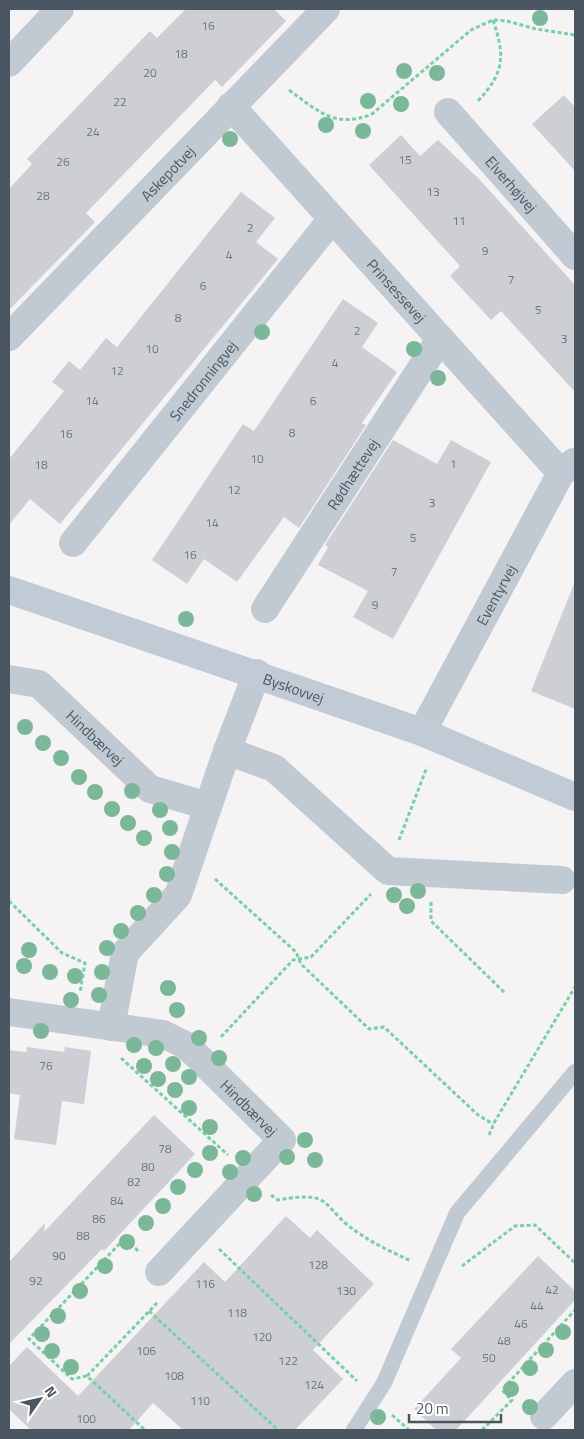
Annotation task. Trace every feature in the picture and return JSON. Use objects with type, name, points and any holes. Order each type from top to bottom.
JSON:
[{"type":"main road","name":"Byskovvej","points":[[9,590],[257,673],[430,735],[575,797]]},
{"type":"street","points":[[9,64],[60,9]]},
{"type":"street","name":"Askepotvej","points":[[9,337],[326,9]]},
{"type":"street","name":"Prinsessevej","points":[[231,106],[440,339],[568,467]]},
{"type":"street","name":"Elverhøjvej","points":[[453,117],[575,256]]},
{"type":"street","name":"Snedronningvej","points":[[73,542],[332,219]]},
{"type":"street","name":"Rødhættevej","points":[[265,609],[440,339]]},
{"type":"street","name":"Eventyrvej","points":[[430,735],[568,467]]},
{"type":"street","points":[[111,1027],[125,953],[178,895],[227,751],[257,673]]},
{"type":"street","name":"Hindbærvej","points":[[9,679],[39,684],[150,789],[208,806]]},
{"type":"street","points":[[227,751],[274,768],[388,871],[562,880]]},
{"type":"street","name":"Hindbærvej","points":[[9,1012],[163,1034],[187,1046],[282,1140],[159,1272]]},
{"type":"street","points":[[544,1416],[575,1383]]},
{"type":"lane","points":[[354,1430],[384,1383],[457,1213],[575,1072]]},
{"type":"path","points":[[264,72],[317,112],[348,121],[357,120],[372,114],[470,30],[493,20],[507,21],[536,29],[575,35]]},
{"type":"path","points":[[453,117],[482,96],[497,76],[502,55],[493,20]]},
{"type":"path","points":[[200,1060],[293,960],[311,957],[377,886],[388,871],[430,735]]},
{"type":"path","points":[[188,867],[208,873],[296,952],[298,959],[369,1029],[384,1026],[478,1115],[493,1124]]},
{"type":"path","points":[[431,873],[430,921],[506,994]]},
{"type":"path","points":[[9,901],[62,953],[85,963],[76,1022]]},
{"type":"path","points":[[486,1142],[493,1124],[575,987]]},
{"type":"path","points":[[199,1229],[409,1430]]},
{"type":"path","points":[[125,1238],[159,1272],[173,1286],[87,1376],[72,1379],[29,1338],[125,1238]]},
{"type":"path","points":[[482,1430],[512,1400],[502,1390],[575,1310]]},
{"type":"path","points":[[149,1311],[278,1430]]},
{"type":"path","points":[[87,1376],[144,1430]]},
{"type":"building","points":[[186,9],[274,9],[286,21],[222,87],[215,80],[86,213],[95,222],[9,310],[9,189],[32,164],[27,159],[150,31],[157,38]]},
{"type":"building","points":[[564,95],[575,107],[575,171],[532,124]]},
{"type":"building","points":[[401,135],[420,156],[438,140],[479,179],[575,285],[575,392],[501,311],[491,320],[450,276],[460,266],[369,165]]},
{"type":"building","points":[[241,192],[275,218],[256,242],[278,259],[60,524],[30,499],[9,525],[9,459],[64,391],[52,382],[69,361],[80,370],[106,338],[117,347]]},
{"type":"building","points":[[343,299],[378,323],[362,347],[397,372],[362,423],[366,425],[299,528],[284,517],[237,582],[204,559],[187,584],[152,560],[243,424],[254,431]]},
{"type":"building","points":[[393,440],[437,464],[451,440],[491,462],[393,639],[353,617],[368,591],[318,565],[328,547],[325,545]]},
{"type":"building","points":[[575,584],[575,709],[531,691]]},
{"type":"building","points":[[27,1047],[64,1052],[65,1047],[91,1051],[84,1104],[62,1101],[56,1145],[14,1139],[20,1095],[9,1093],[9,1050],[26,1052]]},
{"type":"building","points":[[154,1115],[195,1154],[104,1251],[102,1249],[9,1344],[9,1262],[45,1223],[44,1232]]},
{"type":"building","points":[[286,1216],[310,1238],[317,1230],[374,1284],[313,1350],[343,1379],[295,1430],[183,1430],[153,1403],[129,1430],[31,1430],[9,1409],[9,1366],[27,1347],[78,1396],[204,1262],[225,1282]]},
{"type":"building","points":[[538,1256],[575,1291],[575,1300],[456,1430],[436,1430],[414,1409],[461,1358],[451,1349]]}]
